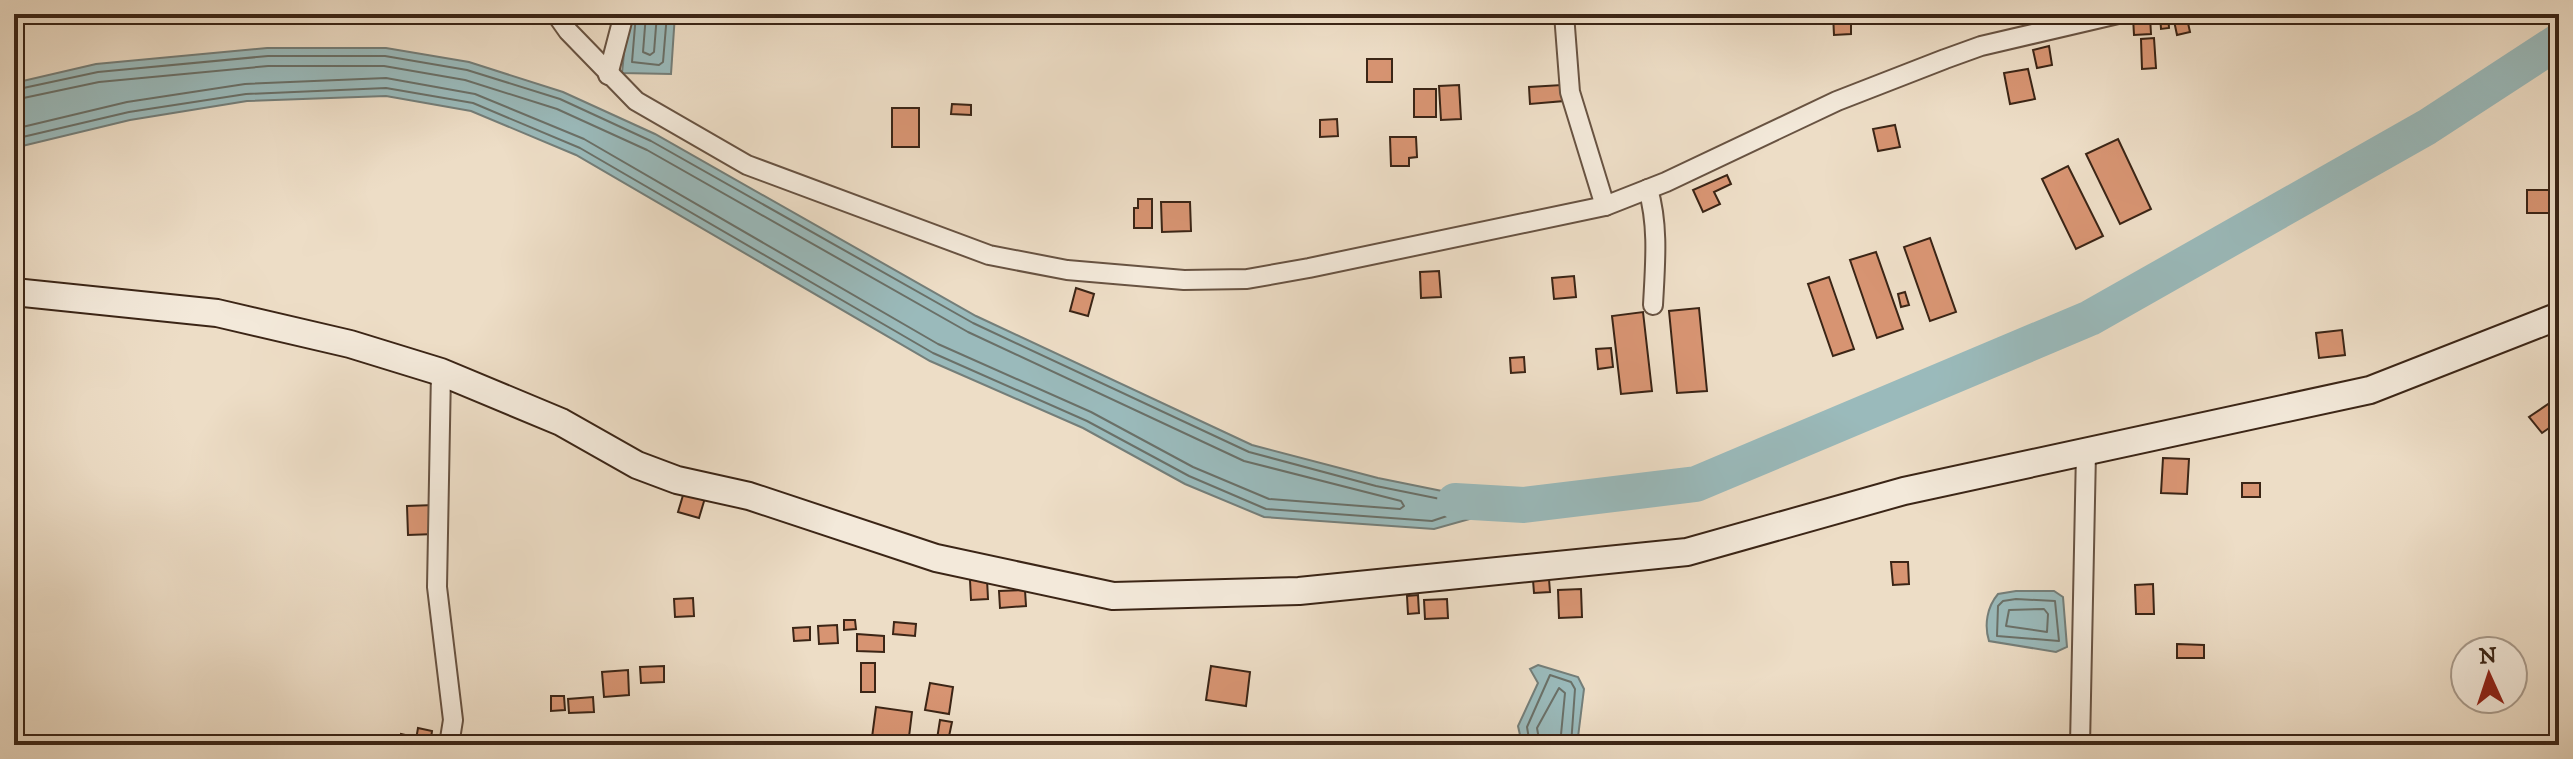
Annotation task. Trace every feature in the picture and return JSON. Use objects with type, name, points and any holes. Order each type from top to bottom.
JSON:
[{"type":"street","points":[[556,14],[608,75],[636,101],[747,165],[989,255],[1067,270],[1184,280],[1247,279],[1532,224],[1605,206],[1837,101],[1931,64],[1981,46],[2118,14]]},
{"type":"street","points":[[608,75],[624,14]]},
{"type":"street","points":[[1564,14],[1570,92],[1605,206]]},
{"type":"street","points":[[1648,189],[1653,207],[1655,249],[1653,305]]},
{"type":"street","points":[[14,292],[217,313],[350,344],[441,372],[561,422],[637,465],[677,480],[749,496],[936,558],[1113,596],[1299,591],[1687,552],[1904,491],[2370,390],[2559,316]]},
{"type":"street","points":[[441,372],[437,587],[453,720],[449,745]]},
{"type":"street","points":[[2080,745],[2086,452]]},
{"type":"water","points":[[628,14],[675,14],[671,74],[622,73]]},
{"type":"water","points":[[267,48],[386,48],[469,62],[563,92],[655,134],[976,316],[1252,445],[1378,478],[1516,506],[1434,529],[1264,517],[1185,484],[1083,428],[930,361],[576,155],[471,111],[386,96],[247,101],[130,120],[14,148],[14,83],[96,64]]},
{"type":"water","points":[[2054,591],[2063,597],[2067,647],[2056,652],[1989,641],[1987,623],[1991,605],[1998,594]]},
{"type":"water","points":[[1538,665],[1578,677],[1584,689],[1577,745],[1522,744],[1518,726],[1538,683],[1530,669]]},
{"type":"building","points":[[1833,14],[1851,14],[1851,34],[1834,35]]},
{"type":"building","points":[[2160,14],[2168,14],[2169,28],[2161,29]]},
{"type":"building","points":[[2186,14],[2190,32],[2177,35],[2173,16]]},
{"type":"building","points":[[2150,16],[2151,34],[2134,35],[2133,17]]},
{"type":"building","points":[[2154,38],[2156,68],[2142,69],[2141,39]]},
{"type":"building","points":[[2049,46],[2052,65],[2037,68],[2033,50]]},
{"type":"building","points":[[1367,59],[1392,59],[1392,82],[1367,82]]},
{"type":"building","points":[[2028,69],[2035,99],[2010,104],[2004,73]]},
{"type":"building","points":[[1459,85],[1461,119],[1441,120],[1439,86]]},
{"type":"building","points":[[1562,85],[1564,101],[1530,104],[1529,87]]},
{"type":"building","points":[[1414,89],[1436,89],[1436,117],[1414,117]]},
{"type":"building","points":[[952,104],[971,105],[971,115],[951,114]]},
{"type":"building","points":[[892,108],[919,108],[919,147],[892,147]]},
{"type":"building","points":[[1337,119],[1338,136],[1320,137],[1320,120]]},
{"type":"building","points":[[1895,125],[1900,147],[1878,151],[1873,129]]},
{"type":"building","points":[[1390,137],[1416,137],[1417,157],[1409,158],[1409,166],[1391,166]]},
{"type":"building","points":[[2118,139],[2151,209],[2120,224],[2086,154]]},
{"type":"building","points":[[2068,166],[2103,236],[2076,249],[2042,179]]},
{"type":"building","points":[[1727,175],[1731,184],[1714,192],[1720,204],[1703,212],[1693,190]]},
{"type":"building","points":[[2527,190],[2551,190],[2551,213],[2527,213]]},
{"type":"building","points":[[1138,199],[1152,199],[1152,228],[1134,228],[1134,208],[1138,208]]},
{"type":"building","points":[[1161,202],[1190,202],[1191,231],[1162,232]]},
{"type":"building","points":[[1930,238],[1956,312],[1930,321],[1904,247]]},
{"type":"building","points":[[1876,252],[1903,329],[1877,338],[1850,260]]},
{"type":"building","points":[[1439,271],[1441,297],[1421,298],[1420,272]]},
{"type":"building","points":[[1574,276],[1576,297],[1554,299],[1552,278]]},
{"type":"building","points":[[1829,277],[1854,349],[1833,356],[1808,284]]},
{"type":"building","points":[[1076,288],[1094,294],[1088,316],[1070,311]]},
{"type":"building","points":[[1905,292],[1909,305],[1901,307],[1898,294]]},
{"type":"building","points":[[1699,308],[1707,391],[1677,393],[1669,311]]},
{"type":"building","points":[[1643,312],[1652,391],[1621,394],[1612,316]]},
{"type":"building","points":[[2342,330],[2345,355],[2319,358],[2316,333]]},
{"type":"building","points":[[1611,348],[1613,367],[1598,369],[1596,349]]},
{"type":"building","points":[[1524,357],[1525,372],[1511,373],[1510,358]]},
{"type":"building","points":[[2557,398],[2559,421],[2542,433],[2529,417]]},
{"type":"building","points":[[2163,458],[2189,459],[2187,494],[2161,493]]},
{"type":"building","points":[[2242,483],[2260,483],[2260,497],[2242,497]]},
{"type":"building","points":[[684,492],[705,498],[699,518],[678,512]]},
{"type":"building","points":[[434,505],[435,534],[408,535],[407,506]]},
{"type":"building","points":[[1891,562],[1908,562],[1909,584],[1893,585]]},
{"type":"building","points":[[987,579],[988,599],[971,600],[970,580]]},
{"type":"building","points":[[1549,579],[1550,592],[1534,593],[1533,580]]},
{"type":"building","points":[[2153,584],[2154,614],[2136,614],[2135,585]]},
{"type":"building","points":[[1581,589],[1582,617],[1559,618],[1558,590]]},
{"type":"building","points":[[1025,590],[1026,606],[1000,608],[999,591]]},
{"type":"building","points":[[1418,595],[1419,613],[1408,614],[1407,596]]},
{"type":"building","points":[[693,598],[694,616],[675,617],[674,599]]},
{"type":"building","points":[[1447,599],[1448,618],[1425,619],[1424,600]]},
{"type":"building","points":[[844,620],[855,620],[856,629],[844,630]]},
{"type":"building","points":[[894,622],[916,624],[915,636],[893,634]]},
{"type":"building","points":[[837,625],[838,643],[819,644],[818,626]]},
{"type":"building","points":[[810,627],[810,640],[794,641],[793,628]]},
{"type":"building","points":[[857,634],[884,636],[884,652],[857,651]]},
{"type":"building","points":[[2177,644],[2204,645],[2204,658],[2177,658]]},
{"type":"building","points":[[861,663],[875,663],[875,692],[861,692]]},
{"type":"building","points":[[664,666],[664,682],[641,683],[640,667]]},
{"type":"building","points":[[1211,666],[1250,672],[1246,706],[1206,700]]},
{"type":"building","points":[[628,670],[629,695],[604,697],[602,672]]},
{"type":"building","points":[[930,683],[953,687],[949,714],[925,710]]},
{"type":"building","points":[[551,696],[564,696],[565,710],[551,711]]},
{"type":"building","points":[[593,697],[594,712],[569,713],[568,699]]},
{"type":"building","points":[[876,707],[912,712],[908,745],[871,745]]},
{"type":"building","points":[[940,720],[952,722],[948,741],[937,739]]},
{"type":"building","points":[[418,728],[432,731],[430,745],[415,745]]},
{"type":"building","points":[[401,734],[414,737],[412,745],[399,745]]},
{"type":"waterway","points":[[1455,501],[1524,505],[1696,484],[2090,318],[2427,127],[2559,41]]}]
